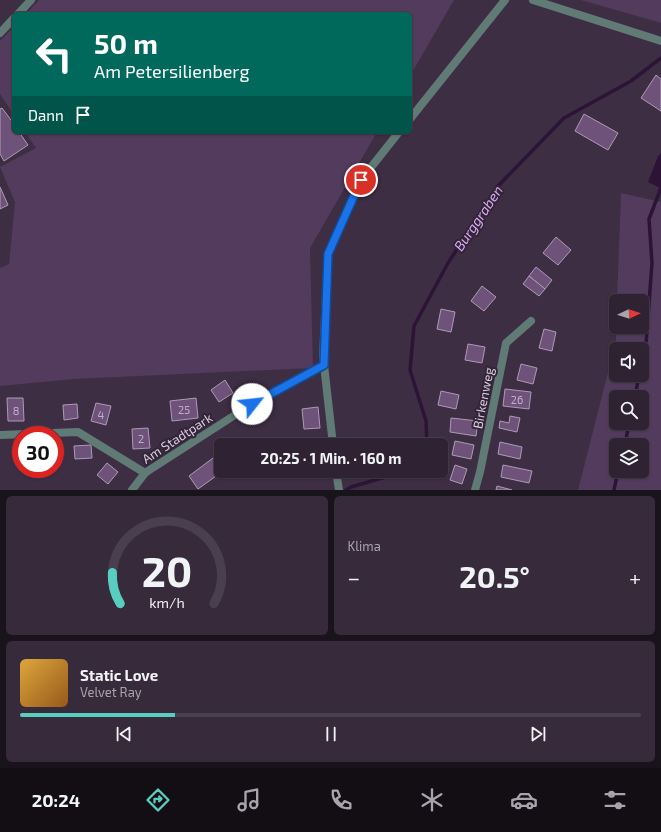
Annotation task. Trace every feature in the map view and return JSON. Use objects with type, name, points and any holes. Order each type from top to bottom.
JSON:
[{"type":"street","points":[[20,12],[31,0]]},
{"type":"street","points":[[412,116],[505,0]]},
{"type":"street","points":[[533,0],[661,41]]},
{"type":"street","points":[[0,33],[12,20]]},
{"type":"street","points":[[332,438],[324,365],[328,254],[361,180],[398,134]]},
{"type":"street","name":"Birkenweg","points":[[475,490],[506,343],[531,321]]},
{"type":"street","name":"Am Stadtpark","points":[[132,490],[145,473],[252,404],[324,365]]},
{"type":"street","points":[[0,435],[78,432],[145,473]]},
{"type":"street","points":[[337,478],[339,488]]},
{"type":"shaded area","points":[[39,0],[454,0],[412,73],[412,12],[28,12]]},
{"type":"shaded area","points":[[581,0],[661,0],[661,23],[658,22]]},
{"type":"shaded area","points":[[12,29],[12,112],[0,94],[0,41]]},
{"type":"shaded area","points":[[26,134],[376,134],[310,248],[313,368],[74,379],[0,386],[0,268],[9,264],[15,202],[0,167],[36,148]]},
{"type":"shaded area","points":[[661,153],[660,188],[648,182],[658,156]]},
{"type":"shaded area","points":[[621,193],[661,202],[661,490],[578,490],[609,368],[609,382],[649,382],[649,342],[616,341],[616,334],[649,334],[649,294],[617,294]]},
{"type":"building","points":[[656,75],[661,79],[661,111],[641,98]]},
{"type":"building","points":[[2,108],[12,121],[12,134],[20,134],[28,145],[4,161],[0,154],[0,109]]},
{"type":"building","points":[[584,114],[618,133],[608,150],[575,131]]},
{"type":"building","points":[[0,187],[8,205],[0,209]]},
{"type":"building","points":[[556,237],[571,250],[558,265],[543,253]]},
{"type":"building","points":[[536,267],[552,280],[545,289],[529,276]]},
{"type":"building","points":[[529,276],[545,289],[539,296],[523,284]]},
{"type":"building","points":[[482,286],[496,297],[484,311],[471,301]]},
{"type":"building","points":[[441,309],[455,312],[451,332],[437,329]]},
{"type":"building","points":[[544,329],[556,332],[552,351],[539,348]]},
{"type":"building","points":[[468,344],[485,347],[482,363],[465,360]]},
{"type":"building","points":[[521,364],[537,368],[533,384],[517,380]]},
{"type":"building","points":[[225,380],[233,393],[219,402],[211,390]]},
{"type":"building","points":[[505,389],[531,392],[529,409],[503,406]]},
{"type":"building","points":[[441,391],[459,395],[456,409],[438,405]]},
{"type":"building","points":[[7,398],[23,398],[24,421],[8,421]]},
{"type":"building","points":[[196,398],[198,418],[172,421],[170,401]]},
{"type":"building","points":[[96,403],[111,406],[106,425],[91,421]]},
{"type":"building","points":[[77,404],[78,418],[64,420],[63,405]]},
{"type":"building","points":[[318,407],[320,428],[304,429],[302,409]]},
{"type":"building","points":[[510,416],[520,418],[517,432],[499,428],[500,421],[509,423]]},
{"type":"building","points":[[451,418],[478,421],[476,436],[450,432]]},
{"type":"building","points":[[148,428],[150,448],[133,449],[132,429]]},
{"type":"building","points":[[455,441],[474,445],[471,459],[452,455]]},
{"type":"building","points":[[500,442],[522,447],[520,459],[498,454]]},
{"type":"building","points":[[91,445],[92,458],[75,459],[74,446]]},
{"type":"building","points":[[213,458],[214,459],[214,477],[198,489],[189,476]]},
{"type":"building","points":[[107,463],[118,472],[108,484],[97,475]]},
{"type":"building","points":[[455,465],[467,469],[462,484],[450,480]]},
{"type":"building","points":[[503,465],[532,471],[529,483],[501,477]]},
{"type":"building","points":[[497,486],[512,490],[496,490]]},
{"type":"waterway","name":"Burggraben","points":[[427,438],[426,421],[410,370],[414,326],[448,263],[498,186],[564,118],[631,81],[661,58]]},
{"type":"waterway","points":[[646,342],[652,263],[649,219],[661,188]]},
{"type":"waterway","points":[[636,390],[638,382]]},
{"type":"waterway","points":[[626,438],[628,430]]},
{"type":"waterway","name":"Burggraben","points":[[346,490],[351,487],[382,478]]},
{"type":"waterway","points":[[614,490],[617,478]]},
{"type":"route","points":[[252,404],[324,365],[323,356],[328,254],[361,180]]}]
